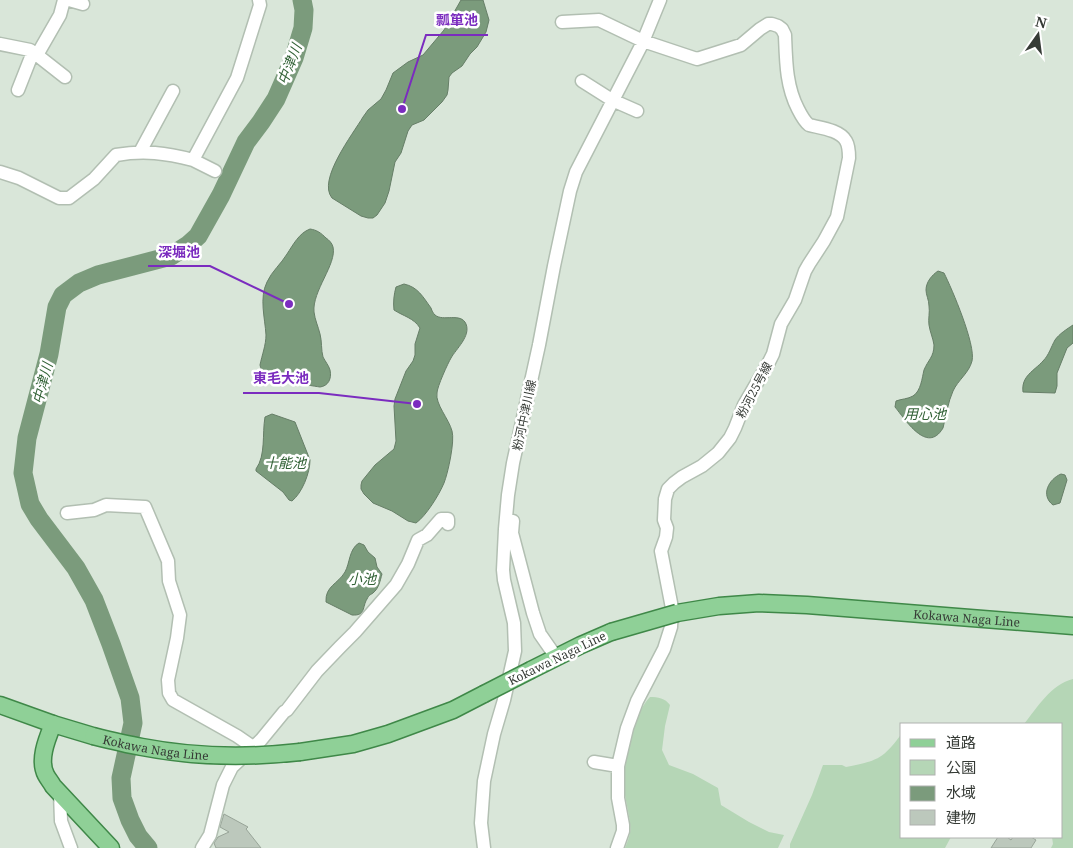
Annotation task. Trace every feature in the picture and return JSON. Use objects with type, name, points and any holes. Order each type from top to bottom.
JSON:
[{"type":"main road","name":"Kokawa Naga Line","points":[[0,705],[93,736],[144,748],[227,756],[262,755],[300,752],[353,744],[388,734],[452,710],[556,657],[611,632],[677,613],[719,606],[759,603],[807,605],[1073,626]]},
{"type":"main road","points":[[53,724],[45,746],[43,764],[45,774],[53,786],[111,848]]},
{"type":"street","points":[[18,90],[35,53],[60,15],[64,0]]},
{"type":"street","points":[[69,0],[83,4]]},
{"type":"street","points":[[193,160],[237,78],[260,5],[259,0]]},
{"type":"street","name":"粉河中津川線","points":[[484,848],[481,822],[484,781],[515,652],[514,623],[503,570],[508,496],[513,463],[570,191],[576,172],[643,41],[660,0]]},
{"type":"street","points":[[562,22],[599,20],[643,41]]},
{"type":"street","name":"粉河25号線","points":[[617,848],[623,831],[618,798],[618,766],[627,728],[637,701],[664,649],[671,627],[672,608],[662,551],[667,528],[664,512],[668,489],[682,477],[702,466],[718,453],[730,438],[744,405],[773,354],[780,324],[795,300],[808,264],[824,241],[836,217],[849,158],[849,148],[840,134],[809,126],[801,115],[793,99],[788,82],[784,35],[778,26],[768,24],[760,28],[741,45],[697,59],[643,41]]},
{"type":"street","points":[[0,44],[30,50],[64,77]]},
{"type":"street","points":[[582,81],[612,100],[637,112]]},
{"type":"street","points":[[140,152],[173,90]]},
{"type":"street","points":[[0,172],[19,178],[58,198],[69,198],[94,179],[116,155],[140,152],[166,155],[193,160],[215,171]]},
{"type":"street","points":[[508,496],[514,499],[512,533],[533,613],[540,634],[556,657]]},
{"type":"street","points":[[66,513],[94,510],[106,505],[145,507],[168,561],[169,582],[180,614],[168,680],[169,693],[173,700],[253,747]]},
{"type":"street","points":[[202,848],[213,828],[223,785],[232,767],[261,740],[287,710],[317,670],[355,632],[396,585],[408,564],[418,540],[427,535],[441,519],[448,519],[448,524]]},
{"type":"street","points":[[594,762],[618,766]]},
{"type":"street","points":[[60,793],[61,821],[71,848]]},
{"type":"green space","points":[[1073,679],[1073,848],[1051,848],[1053,844],[1052,838],[1063,838],[1063,723],[1025,723],[1051,691]]},
{"type":"green space","points":[[650,697],[661,698],[670,705],[662,750],[669,765],[693,774],[718,788],[721,805],[769,832],[784,835],[778,848],[625,848],[630,829],[624,788],[627,753],[634,727],[644,705]]},
{"type":"green space","points":[[900,735],[900,838],[950,838],[945,848],[790,848],[823,765],[842,765],[846,767],[865,763],[878,758],[889,749]]},
{"type":"water","points":[[461,0],[483,0],[489,20],[486,32],[462,66],[449,77],[447,95],[442,102],[424,120],[412,125],[408,131],[401,153],[395,162],[385,203],[377,215],[373,218],[361,216],[332,198],[329,190],[329,180],[338,157],[368,110],[381,99],[393,73],[408,62],[423,55],[444,30]]},
{"type":"water","points":[[310,229],[321,233],[333,247],[331,261],[314,304],[314,315],[321,337],[323,357],[330,370],[330,379],[327,384],[320,387],[290,382],[268,375],[261,369],[260,365],[266,339],[263,295],[267,282],[297,240]]},
{"type":"water","name":"用心池","points":[[938,271],[944,273],[967,330],[972,361],[953,391],[943,428],[937,435],[930,438],[923,436],[910,426],[895,407],[896,401],[916,394],[921,384],[924,370],[933,353],[934,345],[929,325],[929,304],[926,290],[930,279]]},
{"type":"water","points":[[404,284],[413,287],[420,293],[435,315],[443,318],[464,320],[467,329],[465,338],[451,358],[437,390],[438,402],[453,436],[447,472],[436,499],[416,523],[408,521],[392,511],[373,503],[361,489],[362,481],[375,465],[394,449],[396,441],[395,399],[406,371],[415,355],[415,344],[420,328],[412,319],[394,310],[396,287]]},
{"type":"water","points":[[1073,325],[1073,343],[1067,348],[1057,373],[1055,393],[1023,392],[1026,378],[1045,359],[1057,338]]},
{"type":"water","name":"十能池","points":[[272,414],[295,422],[310,460],[305,482],[292,501],[256,471],[262,451],[265,417]]},
{"type":"water","points":[[1061,474],[1065,475],[1067,480],[1060,503],[1053,505],[1047,497],[1048,488],[1050,483]]},
{"type":"water","name":"小池","points":[[359,543],[364,545],[375,558],[377,567],[382,574],[378,587],[365,602],[362,612],[352,615],[326,602],[326,597],[330,589],[345,572],[351,552]]},
{"type":"building","points":[[224,814],[248,827],[246,829],[261,848],[216,848],[214,843],[218,837],[229,832],[220,827]]},
{"type":"building","points":[[997,838],[1008,838],[1011,840],[1012,838],[1033,838],[1036,840],[1031,848],[991,848]]},
{"type":"waterway","name":"中津川","points":[[148,848],[138,836],[122,798],[121,778],[133,723],[130,698],[94,600],[76,568],[30,504],[23,473],[27,438],[49,354],[57,307],[63,295],[79,283],[98,275],[171,256],[198,236],[221,195],[246,142],[276,99],[294,58],[303,28],[304,10],[302,0]]},
{"type":"place","name":"瓢箪池","points":[[402,109]]},
{"type":"place","name":"深堀池","points":[[289,304]]},
{"type":"place","name":"東毛大池","points":[[417,404]]}]
